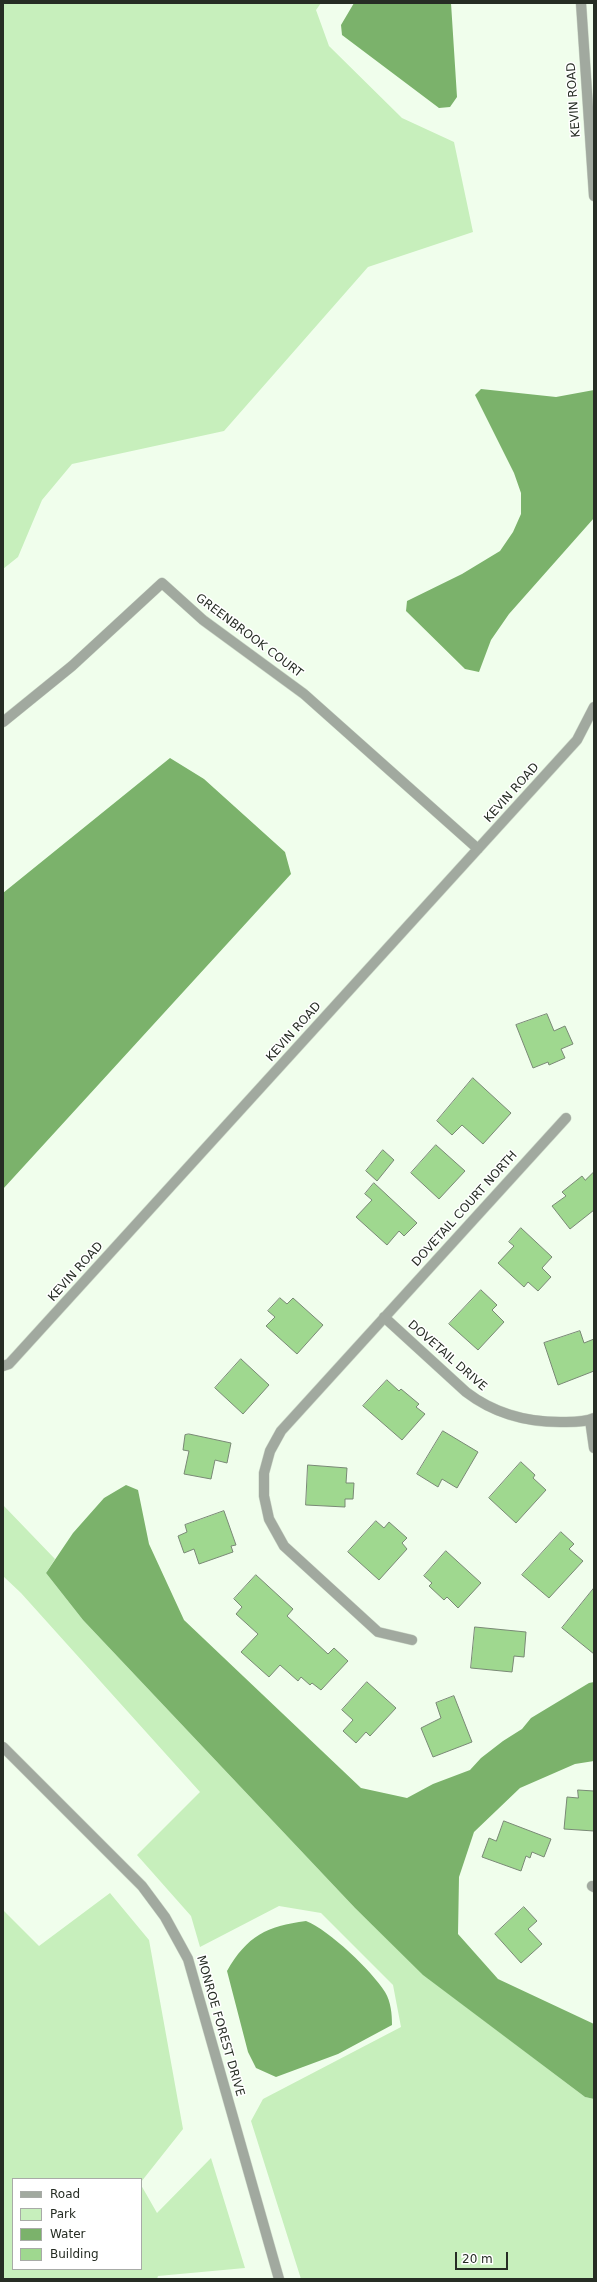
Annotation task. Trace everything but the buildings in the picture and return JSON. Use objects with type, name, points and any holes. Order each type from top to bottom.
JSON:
[{"type":"street","name":"KEVIN ROAD","points":[[581,3],[594,196]]},
{"type":"street","name":"GREENBROOK COURT","points":[[3,722],[72,666],[162,583],[203,620],[304,694],[478,849]]},
{"type":"street","name":"KEVIN ROAD","points":[[3,1366],[9,1364],[577,740],[594,707]]},
{"type":"street","name":"DOVETAIL COURT NORTH","points":[[412,1640],[378,1632],[284,1546],[269,1519],[264,1496],[264,1473],[268,1458],[281,1431],[566,1118]]},
{"type":"street","name":"DOVETAIL DRIVE","points":[[384,1317],[478,1401],[514,1417],[545,1422],[592,1419]]},
{"type":"street","points":[[592,1419],[594,1448]]},
{"type":"street","name":"MONROE FOREST DRIVE","points":[[3,1747],[142,1886],[165,1917],[188,1959],[279,2279]]},
{"type":"green space","points":[[3,3],[321,3],[316,10],[329,46],[402,118],[454,142],[473,232],[368,267],[224,431],[72,464],[42,500],[18,557],[3,569]]},
{"type":"green space","points":[[3,1505],[55,1559],[46,1573],[83,1620],[355,1908],[424,1975],[585,2097],[594,2099],[594,2279],[301,2279],[251,2121],[263,2099],[401,2027],[393,1985],[321,1913],[279,1906],[200,1947],[191,1916],[137,1855],[200,1792],[21,1593],[3,1576]]},
{"type":"green space","points":[[110,1893],[149,1940],[183,2129],[142,2181],[142,2178],[12,2178],[12,2270],[142,2270],[142,2187],[157,2213],[211,2158],[245,2268],[158,2276],[157,2279],[3,2279],[3,1910],[39,1946]]},
{"type":"water","points":[[354,3],[451,3],[457,97],[450,107],[439,108],[342,35],[341,25]]},
{"type":"water","points":[[481,389],[556,397],[594,390],[594,518],[509,614],[491,640],[479,672],[465,669],[406,611],[407,601],[462,574],[500,551],[513,532],[521,514],[521,493],[514,473],[475,395]]},
{"type":"water","points":[[170,758],[204,779],[285,852],[291,874],[3,1189],[3,893]]},
{"type":"water","points":[[126,1485],[138,1490],[149,1544],[184,1620],[361,1788],[407,1798],[433,1784],[470,1770],[481,1758],[522,1729],[531,1718],[589,1683],[594,1682],[594,1761],[575,1764],[520,1788],[474,1832],[459,1877],[458,1934],[498,1979],[594,2024],[594,2099],[585,2097],[423,1975],[355,1908],[83,1620],[46,1573],[73,1533],[104,1498]]},
{"type":"water","points":[[306,1921],[338,1942],[379,1983],[389,2000],[392,2025],[338,2054],[276,2077],[256,2068],[248,2052],[227,1971],[242,1949],[259,1935],[280,1926]]}]
